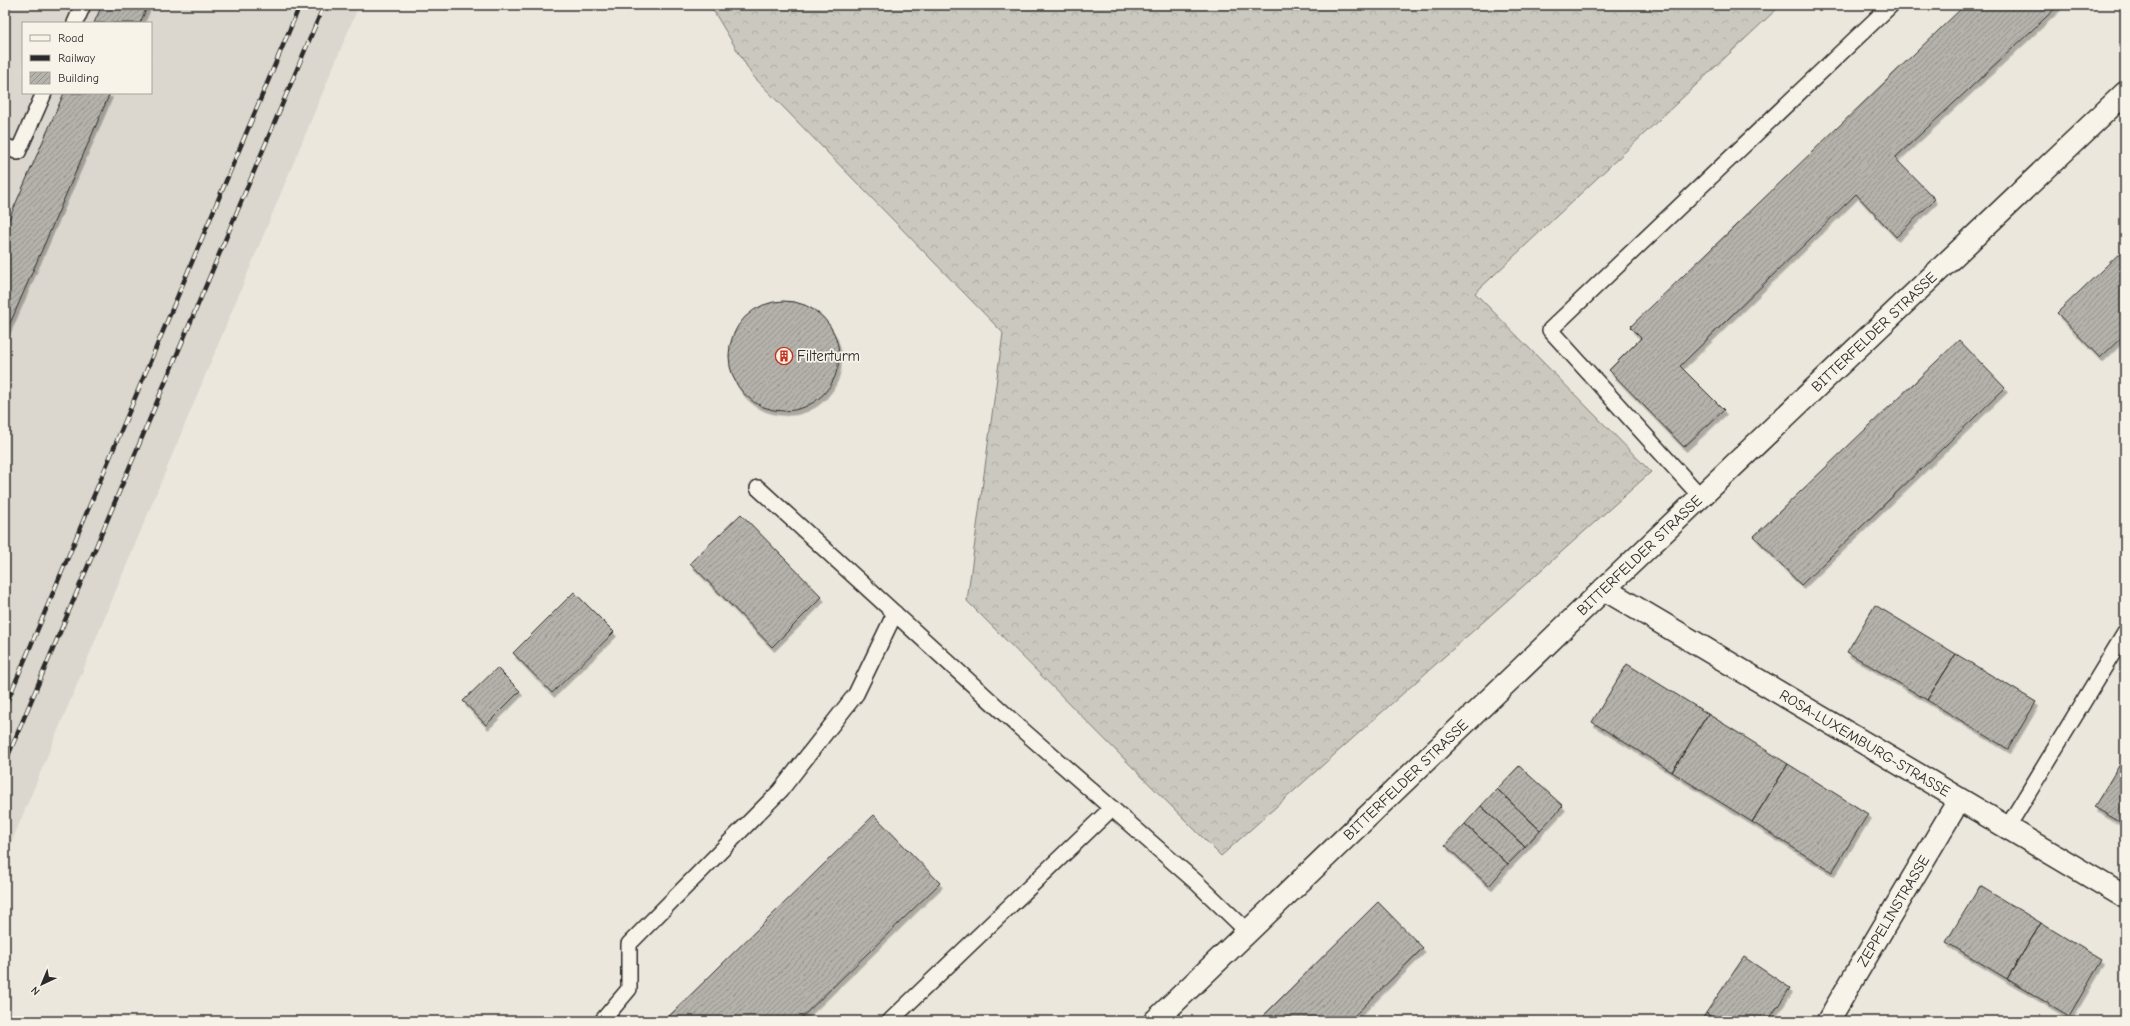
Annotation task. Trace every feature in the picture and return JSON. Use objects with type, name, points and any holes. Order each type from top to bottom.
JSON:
[{"type":"main road","name":"BITTERFELDER STRASSE","points":[[1155,1021],[1249,933],[1700,497],[2125,92]]},
{"type":"main road","name":"ROSA-LUXEMBURG-STRASSE","points":[[1604,589],[1958,800],[2125,897]]},
{"type":"main road","name":"ZEPPELINSTRASSE","points":[[1828,1021],[1958,800]]},
{"type":"lane","points":[[75,22],[83,5]]},
{"type":"lane","points":[[1700,497],[1550,330],[1891,5]]},
{"type":"lane","points":[[5,146],[18,152],[44,94]]},
{"type":"lane","points":[[758,488],[895,613],[1196,882],[1249,933]]},
{"type":"lane","points":[[602,1021],[629,989],[629,944],[780,791],[856,694],[895,613]]},
{"type":"lane","points":[[2007,828],[2125,634]]},
{"type":"lane","points":[[890,1021],[1112,808]]},
{"type":"shaded area","points":[[5,5],[359,5],[5,858]]},
{"type":"green space","points":[[710,5],[1781,5],[1475,293],[1651,472],[1221,856],[967,601],[1003,333],[752,75]]},
{"type":"building","points":[[102,5],[148,5],[140,22],[94,22]]},
{"type":"building","points":[[1965,5],[2059,5],[1895,158],[1935,199],[1896,237],[1856,194],[1680,366],[1724,410],[1684,447],[1609,370],[1641,338],[1630,327]]},
{"type":"building","points":[[64,94],[110,94],[5,335],[5,228]]},
{"type":"building","points":[[2125,248],[2125,334],[2100,358],[2057,313]]},
{"type":"building","name":"Filterturm","points":[[784,301],[805,305],[823,317],[835,335],[839,356],[835,377],[823,395],[805,407],[784,411],[763,407],[745,395],[733,377],[729,356],[733,335],[745,317],[763,305]]},
{"type":"building","points":[[1959,340],[2005,388],[1801,585],[1754,536]]},
{"type":"building","points":[[741,514],[822,597],[772,647],[690,563]]},
{"type":"building","points":[[574,592],[614,632],[552,693],[513,653]]},
{"type":"building","points":[[1875,605],[1956,654],[1927,700],[1847,652]]},
{"type":"building","points":[[1956,654],[2036,702],[2008,749],[1927,700]]},
{"type":"building","points":[[1627,664],[1708,714],[1672,772],[1592,722]]},
{"type":"building","points":[[497,668],[520,691],[486,725],[463,701]]},
{"type":"building","points":[[1708,714],[1788,764],[1752,822],[1672,772]]},
{"type":"building","points":[[2125,756],[2125,825],[2094,807]]},
{"type":"building","points":[[1788,764],[1868,814],[1832,872],[1752,822]]},
{"type":"building","points":[[1519,766],[1563,806],[1540,830],[1497,789]]},
{"type":"building","points":[[1497,789],[1540,830],[1525,847],[1481,806]]},
{"type":"building","points":[[1481,806],[1525,847],[1508,864],[1465,824]]},
{"type":"building","points":[[874,815],[940,883],[798,1021],[664,1021]]},
{"type":"building","points":[[1465,824],[1508,864],[1489,886],[1445,845]]},
{"type":"building","points":[[1980,886],[2041,923],[2007,979],[1946,942]]},
{"type":"building","points":[[1378,902],[1423,948],[1349,1021],[1268,1021],[1263,1016]]},
{"type":"building","points":[[2041,923],[2102,960],[2069,1016],[2007,979]]},
{"type":"building","points":[[1744,957],[1790,988],[1768,1021],[1717,1021],[1706,1013]]},
{"type":"building","points":[[1706,1013],[1717,1021],[1701,1021]]},
{"type":"railway","points":[[5,707],[300,5]]},
{"type":"railway","points":[[5,763],[324,5]]},
{"type":"place","name":"Filterturm","points":[[784,356]]}]
